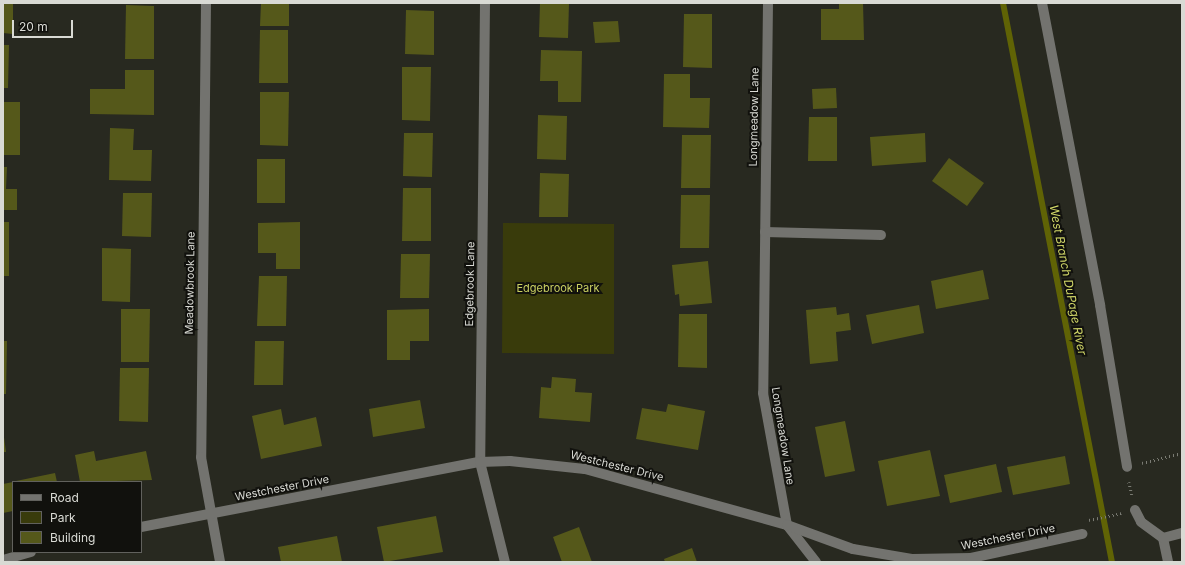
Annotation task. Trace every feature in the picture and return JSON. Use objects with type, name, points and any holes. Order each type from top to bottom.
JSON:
[{"type":"street","name":"Meadowbrook Lane","points":[[206,3],[202,457],[220,562]]},
{"type":"street","name":"Edgebrook Lane","points":[[485,3],[480,462],[505,562]]},
{"type":"street","name":"Longmeadow Lane","points":[[768,3],[763,393],[787,525],[816,562]]},
{"type":"street","points":[[1042,3],[1100,305],[1127,467]]},
{"type":"street","points":[[765,232],[880,235]]},
{"type":"street","name":"Westchester Drive","points":[[142,527],[480,462],[544,462],[585,469],[787,525],[853,549],[913,559],[971,558],[1082,534]]},
{"type":"street","points":[[1135,510],[1141,522],[1163,538],[1168,562]]},
{"type":"street","points":[[1163,538],[1182,533]]},
{"type":"street","points":[[3,560],[27,553]]},
{"type":"path","points":[[1090,520],[1135,510],[1127,467],[1182,454]]},
{"type":"green space","name":"Edgebrook Park","points":[[503,223],[614,224],[614,354],[502,353]]},
{"type":"building","points":[[3,3],[13,3],[13,34],[3,33]]},
{"type":"building","points":[[261,3],[289,3],[289,26],[260,26]]},
{"type":"building","points":[[540,3],[569,3],[568,38],[539,37]]},
{"type":"building","points":[[839,3],[863,3],[864,40],[821,40],[821,9],[839,9]]},
{"type":"building","points":[[126,5],[154,6],[154,59],[125,59]]},
{"type":"building","points":[[406,10],[434,11],[434,55],[405,54]]},
{"type":"building","points":[[684,14],[712,14],[712,68],[683,67]]},
{"type":"building","points":[[618,21],[620,42],[595,43],[593,22]]},
{"type":"building","points":[[260,30],[288,30],[288,83],[259,83]]},
{"type":"building","points":[[3,45],[9,45],[8,88],[3,88]]},
{"type":"building","points":[[541,50],[582,51],[581,102],[558,102],[558,81],[540,81]]},
{"type":"building","points":[[402,67],[431,67],[430,121],[402,120]]},
{"type":"building","points":[[125,70],[154,70],[154,115],[90,114],[90,89],[125,89]]},
{"type":"building","points":[[664,74],[690,74],[690,98],[710,98],[709,128],[663,127]]},
{"type":"building","points":[[836,88],[837,108],[813,109],[812,89]]},
{"type":"building","points":[[260,92],[289,92],[288,146],[260,145]]},
{"type":"building","points":[[3,102],[20,102],[20,155],[3,155]]},
{"type":"building","points":[[538,115],[567,116],[566,160],[537,159]]},
{"type":"building","points":[[809,117],[837,117],[837,161],[808,161]]},
{"type":"building","points":[[110,128],[134,129],[133,150],[152,150],[151,181],[109,180]]},
{"type":"building","points":[[404,133],[433,133],[432,177],[403,176]]},
{"type":"building","points":[[925,133],[926,162],[872,166],[870,137]]},
{"type":"building","points":[[682,135],[711,135],[710,188],[681,188]]},
{"type":"building","points":[[949,158],[984,183],[967,206],[932,181]]},
{"type":"building","points":[[257,159],[285,159],[285,203],[257,203]]},
{"type":"building","points":[[3,167],[7,167],[6,189],[17,189],[17,210],[3,210]]},
{"type":"building","points":[[540,173],[569,174],[568,217],[539,217]]},
{"type":"building","points":[[403,188],[431,188],[431,241],[402,241]]},
{"type":"building","points":[[123,193],[152,193],[151,237],[122,236]]},
{"type":"building","points":[[681,195],[710,195],[709,248],[680,248]]},
{"type":"building","points":[[3,222],[9,222],[9,276],[3,276]]},
{"type":"building","points":[[300,222],[300,269],[276,269],[276,253],[258,253],[258,223]]},
{"type":"building","points":[[102,248],[131,249],[130,302],[102,301]]},
{"type":"building","points":[[401,254],[430,254],[429,298],[400,298]]},
{"type":"building","points":[[708,261],[712,303],[680,306],[679,294],[675,295],[672,265]]},
{"type":"building","points":[[983,270],[989,299],[936,309],[931,281]]},
{"type":"building","points":[[259,276],[287,276],[286,326],[257,326]]},
{"type":"building","points":[[919,305],[924,333],[872,344],[866,315]]},
{"type":"building","points":[[836,307],[837,315],[849,313],[851,330],[836,332],[838,361],[810,364],[806,310]]},
{"type":"building","points":[[121,309],[150,309],[149,362],[121,362]]},
{"type":"building","points":[[429,309],[429,341],[410,341],[410,360],[387,360],[387,310]]},
{"type":"building","points":[[679,314],[707,314],[707,368],[678,367]]},
{"type":"building","points":[[3,341],[7,341],[6,394],[3,394]]},
{"type":"building","points":[[255,341],[284,341],[283,385],[254,385]]},
{"type":"building","points":[[120,368],[149,368],[148,422],[119,421]]},
{"type":"building","points":[[552,377],[576,379],[575,392],[592,393],[590,422],[539,418],[541,387],[551,388]]},
{"type":"building","points":[[420,400],[425,428],[373,437],[369,409]]},
{"type":"building","points":[[668,404],[705,411],[698,450],[636,439],[642,408],[666,412]]},
{"type":"building","points":[[281,409],[284,425],[316,417],[322,446],[261,459],[252,416]]},
{"type":"building","points":[[845,421],[855,471],[825,477],[815,427]]},
{"type":"building","points":[[3,430],[6,452],[3,452]]},
{"type":"building","points":[[930,450],[940,496],[887,506],[878,461]]},
{"type":"building","points":[[94,451],[96,461],[146,451],[152,480],[80,481],[75,455]]},
{"type":"building","points":[[1065,456],[1070,484],[1013,495],[1007,467]]},
{"type":"building","points":[[996,464],[1002,492],[950,503],[944,475]]},
{"type":"building","points":[[55,473],[57,481],[16,481]]},
{"type":"building","points":[[12,482],[12,511],[3,513],[3,484]]},
{"type":"building","points":[[436,516],[443,552],[384,562],[377,527]]},
{"type":"building","points":[[579,527],[592,562],[562,562],[553,537]]},
{"type":"building","points":[[337,536],[342,562],[281,562],[278,547]]},
{"type":"building","points":[[692,548],[697,562],[665,562],[664,559]]},
{"type":"waterway","name":"West Branch DuPage River","points":[[1003,3],[1112,562]]}]
